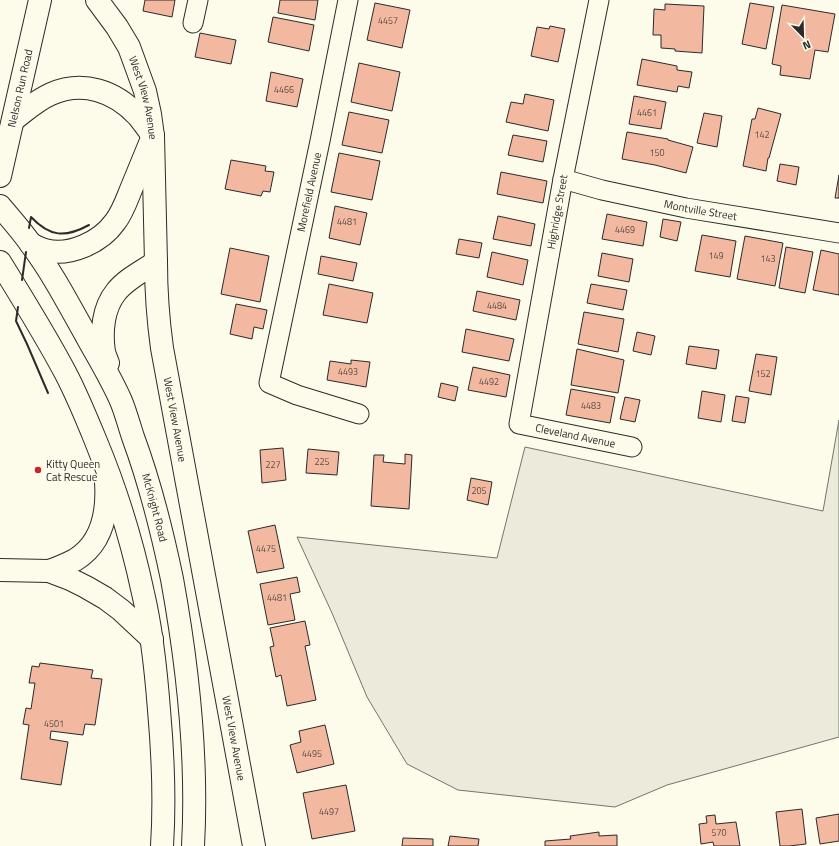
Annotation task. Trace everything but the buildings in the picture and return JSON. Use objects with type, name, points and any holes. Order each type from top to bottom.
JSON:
[{"type":"main road","name":"Nelson Run Road","points":[[0,176],[40,0]]},
{"type":"main road","name":"West View Avenue","points":[[97,0],[117,27],[129,47],[145,91],[150,114],[153,136],[156,289],[162,348],[254,846]]},
{"type":"main road","points":[[12,120],[36,102],[50,94],[65,89],[81,87],[97,90],[112,96],[125,104],[138,116],[153,136],[122,211],[105,234],[92,243],[60,252],[45,250],[31,244]]},
{"type":"main road","name":"McKnight Road","points":[[0,206],[31,244],[54,278],[99,358],[120,401],[140,455],[164,541],[182,635],[192,736],[195,843]]},
{"type":"main road","points":[[0,262],[67,375],[87,418],[104,460],[133,549],[144,594],[152,640],[158,689],[162,738],[162,846]]},
{"type":"main road","points":[[120,401],[104,352],[104,318],[109,304],[116,292],[126,282],[156,262]]},
{"type":"main road","points":[[0,570],[49,571],[64,566],[76,559],[87,549],[96,538],[102,525],[106,510],[104,460]]},
{"type":"main road","points":[[49,571],[70,579],[105,598],[122,610],[152,640]]},
{"type":"street","points":[[194,23],[198,0]]},
{"type":"street","name":"Morefield Avenue","points":[[348,0],[319,149],[269,383],[297,395],[359,414]]},
{"type":"street","name":"Highridge Street","points":[[519,424],[563,179],[599,0]]},
{"type":"street","name":"Montville Street","points":[[563,179],[602,190],[686,208],[839,232]]},
{"type":"street","name":"Cleveland Avenue","points":[[519,424],[632,447]]},
{"type":"shaded area","points":[[839,420],[839,737],[667,785],[615,807],[458,790],[407,764],[367,697],[332,613],[297,537],[497,558],[525,447],[823,511]]},
{"type":"wall","points":[[29,228],[31,217],[45,229],[58,233],[72,232],[89,225]]},
{"type":"wall","points":[[22,280],[26,252]]},
{"type":"wall","points":[[18,307],[16,321],[48,393]]},
{"type":"place","name":"Kitty Queen Cat Rescue","points":[[38,470]]}]
